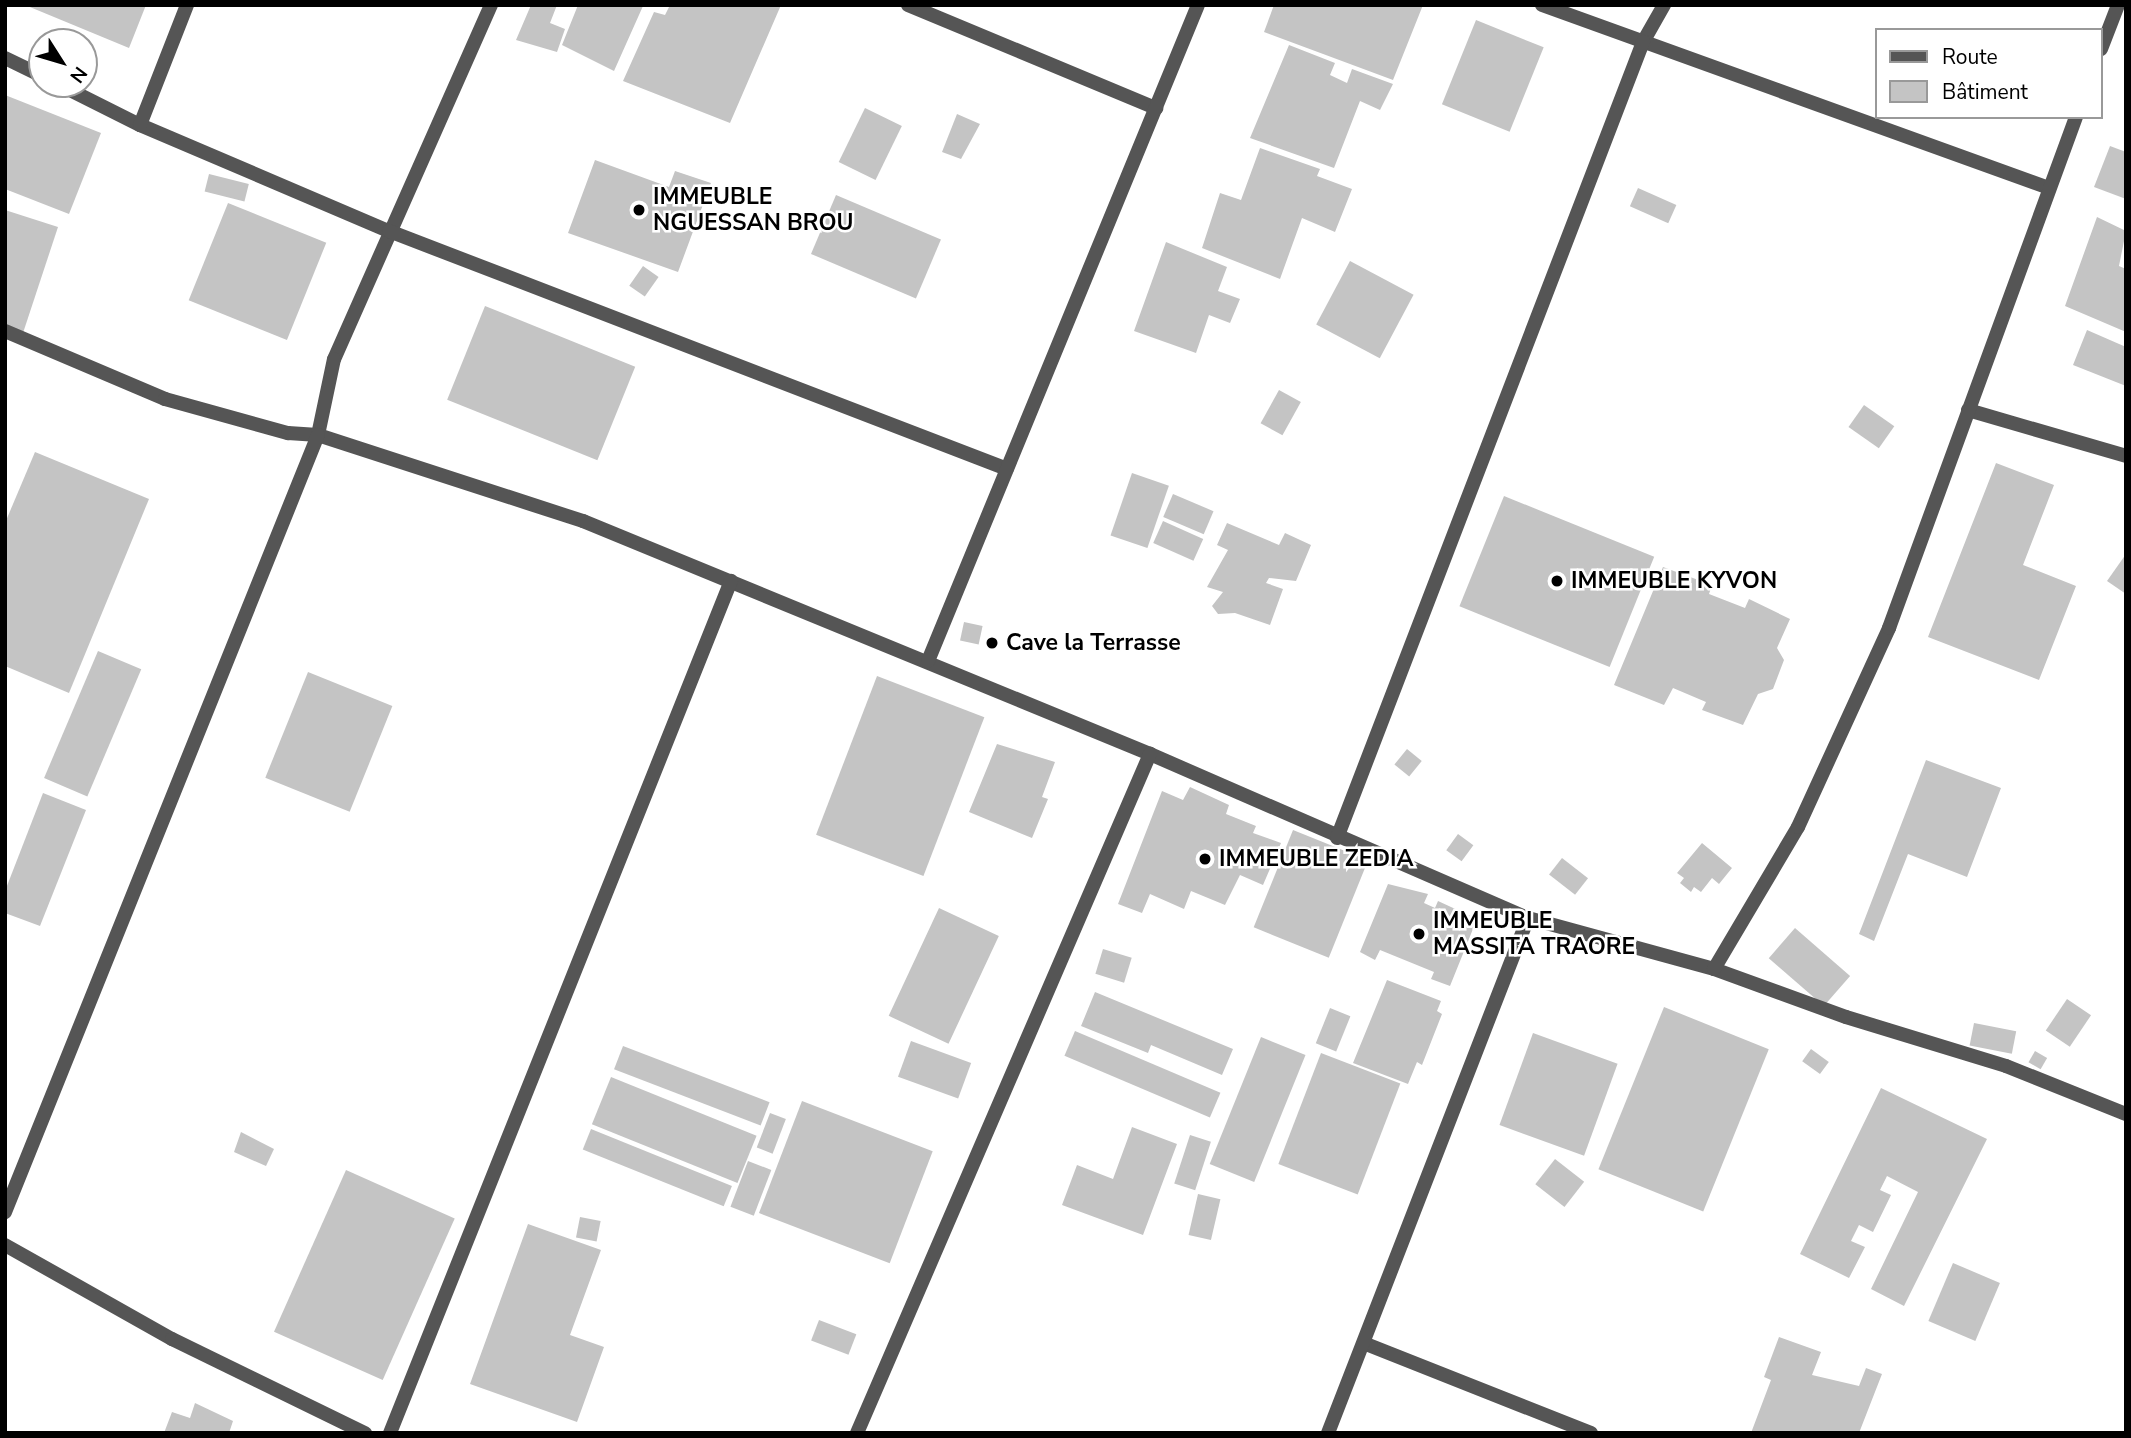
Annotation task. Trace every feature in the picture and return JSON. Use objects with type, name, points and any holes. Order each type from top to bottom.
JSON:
[{"type":"street","points":[[140,125],[187,5]]},
{"type":"street","points":[[5,1212],[318,435],[334,359],[491,5]]},
{"type":"street","points":[[908,5],[1156,108]]},
{"type":"street","points":[[928,661],[1198,5]]},
{"type":"street","points":[[1542,5],[2049,188]]},
{"type":"street","points":[[1337,838],[1643,41],[1664,5]]},
{"type":"street","points":[[2103,44],[2118,5]]},
{"type":"street","points":[[5,58],[28,69]]},
{"type":"street","points":[[86,98],[140,125],[389,231],[1007,469]]},
{"type":"street","points":[[1713,969],[1798,827],[1883,641],[2075,119]]},
{"type":"street","points":[[5,331],[165,399],[288,433],[318,435],[583,521],[1150,754],[1337,838],[1528,918],[1713,969],[1846,1017],[2006,1066],[2126,1114]]},
{"type":"street","points":[[1968,410],[2126,456]]},
{"type":"street","points":[[390,1433],[731,581]]},
{"type":"street","points":[[857,1433],[1150,754]]},
{"type":"street","points":[[1328,1433],[1366,1344],[1528,918]]},
{"type":"street","points":[[5,1245],[172,1339],[365,1433]]},
{"type":"street","points":[[1366,1344],[1591,1433]]},
{"type":"building","points":[[25,5],[146,5],[129,48],[98,35],[98,28],[81,28]]},
{"type":"building","points":[[531,5],[557,5],[550,23],[565,29],[557,52],[516,40]]},
{"type":"building","points":[[578,5],[653,5],[643,6],[614,71],[562,45]]},
{"type":"building","points":[[670,5],[781,5],[730,123],[623,81],[654,12],[665,15]]},
{"type":"building","points":[[1274,5],[1423,5],[1393,80],[1264,32]]},
{"type":"building","points":[[1476,20],[1544,47],[1510,132],[1442,104]]},
{"type":"building","points":[[1289,45],[1335,63],[1330,75],[1347,83],[1352,69],[1393,84],[1380,110],[1360,101],[1334,168],[1250,138]]},
{"type":"building","points":[[5,95],[101,133],[69,214],[5,189]]},
{"type":"building","points":[[865,108],[902,126],[876,180],[839,162]]},
{"type":"building","points":[[957,114],[980,124],[961,159],[942,152]]},
{"type":"building","points":[[2110,146],[2126,152],[2126,199],[2094,187]]},
{"type":"building","points":[[1260,148],[1320,169],[1317,176],[1352,189],[1335,232],[1302,218],[1280,279],[1202,248],[1220,193],[1241,200]]},
{"type":"building","name":"IMMEUBLE NGUESSAN BROU","points":[[595,160],[669,187],[675,171],[711,183],[678,272],[568,233]]},
{"type":"building","points":[[209,174],[249,184],[244,201],[205,191]]},
{"type":"building","points":[[1638,188],[1676,205],[1668,223],[1630,206]]},
{"type":"building","points":[[836,195],[941,240],[916,298],[811,254]]},
{"type":"building","points":[[228,203],[326,243],[287,340],[189,300]]},
{"type":"building","points":[[5,210],[58,227],[23,333],[5,327]]},
{"type":"building","points":[[2097,217],[2126,231],[2119,266],[2126,269],[2126,332],[2065,306]]},
{"type":"building","points":[[1166,242],[1227,267],[1218,291],[1240,299],[1230,323],[1209,315],[1196,353],[1134,331]]},
{"type":"building","points":[[1350,261],[1414,295],[1380,358],[1316,325]]},
{"type":"building","points":[[643,266],[659,277],[645,297],[629,286]]},
{"type":"building","points":[[485,306],[635,367],[597,460],[447,400]]},
{"type":"building","points":[[2087,330],[2126,347],[2126,386],[2073,365]]},
{"type":"building","points":[[1279,390],[1301,402],[1282,435],[1261,423]]},
{"type":"building","points":[[1864,405],[1894,426],[1879,448],[1849,427]]},
{"type":"building","points":[[35,452],[149,499],[69,693],[5,666],[5,523]]},
{"type":"building","points":[[1996,463],[2054,485],[2023,565],[2076,586],[2039,680],[1928,637]]},
{"type":"building","points":[[1132,473],[1169,486],[1147,548],[1111,535]]},
{"type":"building","points":[[1173,494],[1214,511],[1204,534],[1163,517]]},
{"type":"building","name":"IMMEUBLE KYVON","points":[[1504,496],[1654,557],[1610,667],[1459,606]]},
{"type":"building","points":[[1163,521],[1203,539],[1193,561],[1153,543]]},
{"type":"building","points":[[1227,523],[1279,545],[1285,533],[1311,545],[1296,581],[1269,578],[1266,583],[1283,589],[1270,625],[1235,613],[1218,614],[1212,606],[1223,592],[1207,587],[1228,550],[1217,545]]},
{"type":"building","points":[[2126,554],[2126,594],[2107,581]]},
{"type":"building","points":[[1663,567],[1712,585],[1709,594],[1745,608],[1749,599],[1790,619],[1777,648],[1784,660],[1773,689],[1758,694],[1743,725],[1702,710],[1706,702],[1673,688],[1664,705],[1614,685]]},
{"type":"building","points":[[964,622],[983,626],[979,645],[960,641]]},
{"type":"building","points":[[98,651],[141,669],[87,796],[44,778]]},
{"type":"building","points":[[308,672],[392,706],[350,812],[265,778]]},
{"type":"building","points":[[877,676],[984,717],[923,876],[816,835]]},
{"type":"building","points":[[997,744],[1055,762],[1042,797],[1048,799],[1032,838],[969,812]]},
{"type":"building","points":[[1407,749],[1422,761],[1409,777],[1394,765]]},
{"type":"building","points":[[1926,760],[2001,788],[1967,877],[1908,854],[1874,941],[1859,934]]},
{"type":"building","name":"IMMEUBLE ZEDIA","points":[[1190,787],[1229,805],[1226,814],[1256,826],[1253,833],[1281,843],[1263,885],[1240,875],[1225,905],[1191,891],[1184,909],[1150,894],[1142,913],[1118,904],[1162,791],[1183,800]]},
{"type":"building","points":[[43,793],[86,810],[40,926],[5,913],[5,891]]},
{"type":"building","points":[[1293,830],[1368,860],[1329,958],[1254,927]]},
{"type":"building","points":[[1458,834],[1473,845],[1462,861],[1446,850]]},
{"type":"building","points":[[1702,843],[1732,868],[1719,884],[1712,878],[1701,892],[1694,887],[1691,892],[1680,883],[1684,878],[1677,873]]},
{"type":"building","points":[[1562,858],[1588,878],[1575,895],[1549,875]]},
{"type":"building","name":"IMMEUBLE MASSITA TRAORE","points":[[1388,884],[1428,894],[1424,903],[1435,908],[1438,901],[1477,919],[1450,986],[1431,979],[1434,972],[1380,950],[1375,960],[1360,952]]},
{"type":"building","points":[[939,908],[999,936],[949,1044],[889,1016]]},
{"type":"building","points":[[1795,928],[1850,976],[1824,1006],[1769,958]]},
{"type":"building","points":[[1103,949],[1132,958],[1124,983],[1095,974]]},
{"type":"building","points":[[1387,980],[1441,1001],[1437,1011],[1442,1014],[1422,1065],[1417,1062],[1408,1084],[1353,1063]]},
{"type":"building","points":[[1095,992],[1233,1049],[1222,1075],[1151,1045],[1148,1053],[1081,1026]]},
{"type":"building","points":[[2067,999],[2091,1015],[2070,1047],[2046,1031]]},
{"type":"building","points":[[1664,1007],[1769,1049],[1703,1212],[1598,1169]]},
{"type":"building","points":[[1330,1008],[1350,1016],[1336,1051],[1316,1043]]},
{"type":"building","points":[[1974,1023],[2016,1031],[2012,1054],[1970,1046]]},
{"type":"building","points":[[1075,1031],[1220,1093],[1210,1118],[1064,1056]]},
{"type":"building","points":[[1533,1033],[1618,1064],[1584,1156],[1499,1125]]},
{"type":"building","points":[[1261,1037],[1306,1055],[1254,1182],[1210,1164]]},
{"type":"building","points":[[911,1041],[971,1063],[958,1099],[898,1077]]},
{"type":"building","points":[[623,1046],[770,1102],[761,1126],[614,1069]]},
{"type":"building","points":[[1811,1049],[1829,1062],[1820,1074],[1802,1061]]},
{"type":"building","points":[[2035,1051],[2047,1058],[2041,1069],[2028,1062]]},
{"type":"building","points":[[1321,1053],[1400,1083],[1358,1195],[1278,1164]]},
{"type":"building","points":[[611,1077],[757,1136],[737,1183],[592,1124]]},
{"type":"building","points":[[1881,1088],[1987,1139],[1904,1306],[1871,1289],[1918,1192],[1887,1176],[1880,1190],[1891,1195],[1873,1232],[1859,1225],[1851,1241],[1865,1247],[1849,1278],[1800,1254]]},
{"type":"building","points":[[802,1101],[933,1151],[890,1263],[759,1213]]},
{"type":"building","points":[[770,1113],[786,1119],[773,1154],[757,1148]]},
{"type":"building","points":[[1132,1127],[1177,1144],[1143,1235],[1062,1205],[1077,1165],[1113,1179]]},
{"type":"building","points":[[591,1129],[732,1186],[724,1206],[583,1149]]},
{"type":"building","points":[[241,1132],[274,1149],[266,1166],[234,1152]]},
{"type":"building","points":[[1190,1135],[1211,1142],[1195,1190],[1174,1184]]},
{"type":"building","points":[[1555,1159],[1584,1182],[1564,1207],[1535,1184]]},
{"type":"building","points":[[748,1161],[771,1170],[754,1216],[730,1207]]},
{"type":"building","points":[[346,1170],[455,1218],[383,1380],[274,1332]]},
{"type":"building","points":[[1198,1194],[1220,1199],[1211,1240],[1189,1235]]},
{"type":"building","points":[[580,1217],[601,1221],[597,1242],[576,1238]]},
{"type":"building","points":[[528,1224],[601,1250],[570,1335],[604,1347],[577,1422],[470,1384]]},
{"type":"building","points":[[1953,1263],[2000,1283],[1975,1341],[1928,1321]]},
{"type":"building","points":[[819,1320],[856,1334],[848,1355],[811,1341]]},
{"type":"building","points":[[1779,1337],[1821,1352],[1812,1375],[1859,1386],[1866,1368],[1882,1374],[1859,1433],[1751,1433],[1771,1380],[1764,1377]]},
{"type":"building","points":[[195,1403],[233,1421],[229,1433],[164,1433],[172,1412],[190,1418]]},
{"type":"place","name":"IMMEUBLE NGUESSAN BROU","points":[[639,210]]},
{"type":"place","name":"IMMEUBLE KYVON","points":[[1557,581]]},
{"type":"place","name":"Cave la Terrasse","points":[[992,643]]},
{"type":"place","name":"IMMEUBLE ZEDIA","points":[[1205,859]]},
{"type":"place","name":"IMMEUBLE MASSITA TRAORE","points":[[1419,934]]}]
